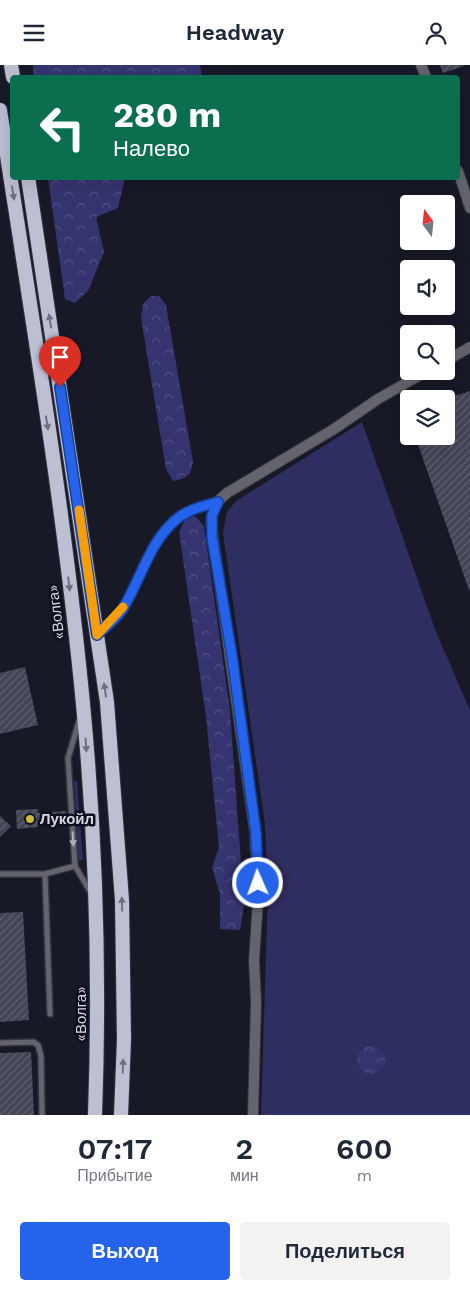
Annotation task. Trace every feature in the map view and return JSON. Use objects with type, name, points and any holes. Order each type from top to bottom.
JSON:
[{"type":"highway","name":"«Волга»","points":[[0,110],[10,175]]},
{"type":"highway","name":"«Волга»","points":[[11,180],[57,483],[83,705],[96,900],[98,1041],[95,1115]]},
{"type":"highway","points":[[28,180],[107,702],[122,900],[124,1039],[121,1115]]},
{"type":"street","points":[[460,177],[470,208]]},
{"type":"street","points":[[455,356],[470,347]]},
{"type":"street","points":[[253,1115],[256,1002],[254,961],[258,899],[256,833],[232,656],[212,537],[212,515],[218,502],[227,493],[411,380]]},
{"type":"lane","points":[[97,635],[121,611],[155,546],[170,526],[179,517],[194,509],[218,502]]},
{"type":"lane","points":[[83,705],[68,758],[75,865],[96,900]]},
{"type":"lane","points":[[0,874],[45,874],[75,865]]},
{"type":"lane","points":[[45,874],[50,1014]]},
{"type":"lane","points":[[0,1043],[33,1042],[38,1045],[41,1055],[42,1115]]},
{"type":"shaded area","points":[[362,422],[436,632],[470,710],[470,1115],[261,1115],[268,892],[265,824],[223,533],[227,512],[236,501]]},
{"type":"shaded area","points":[[74,781],[77,781],[83,860],[78,860]]},
{"type":"green space","points":[[33,65],[200,65],[202,75],[34,75]]},
{"type":"green space","points":[[48,180],[125,180],[118,208],[96,217],[104,252],[88,291],[75,303],[65,299]]},
{"type":"green space","points":[[151,296],[159,296],[166,305],[193,462],[190,474],[182,479],[173,481],[166,469],[141,318],[143,304]]},
{"type":"green space","points":[[195,516],[204,526],[230,711],[244,905],[240,930],[220,929],[220,894],[212,868],[219,847],[206,717],[179,532],[186,518]]},
{"type":"green space","points":[[371,1046],[381,1050],[385,1060],[381,1070],[371,1074],[361,1070],[357,1060],[361,1050]]},
{"type":"building","points":[[440,65],[463,65],[464,66],[443,73]]},
{"type":"building","points":[[470,391],[470,590],[418,445],[455,445],[455,396]]},
{"type":"building","points":[[25,667],[38,725],[0,734],[0,673]]},
{"type":"building","points":[[38,809],[38,813],[66,811],[67,822],[38,824],[38,827],[17,829],[16,810]]},
{"type":"building","points":[[0,816],[11,826],[0,837]]},
{"type":"building","points":[[23,912],[29,1020],[0,1022],[0,913]]},
{"type":"building","points":[[31,1052],[34,1115],[0,1115],[0,1053]]},
{"type":"slow traffic","points":[[79,510],[97,635],[123,607]]},
{"type":"place","name":"Лукойл","points":[[30,819]]},
{"type":"route","points":[[60,387],[97,635],[121,611],[155,546],[170,526],[179,517],[194,509],[218,502],[212,515],[212,537],[232,656],[256,833],[258,883]]}]
